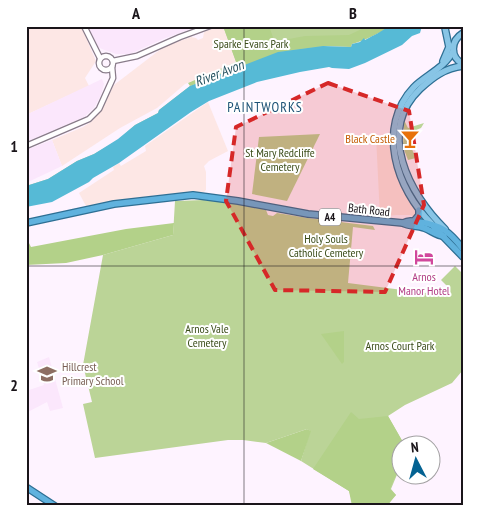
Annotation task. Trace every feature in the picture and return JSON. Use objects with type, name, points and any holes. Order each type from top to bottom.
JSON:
[{"type":"highway","name":"Bath Road","points":[[26,223],[114,204],[193,195],[308,214],[403,223],[407,225],[428,224]]},
{"type":"highway","points":[[414,221],[419,215],[419,210]]},
{"type":"highway","name":"A4","points":[[403,223],[407,220],[414,221]]},
{"type":"highway","name":"Bath Road","points":[[414,221],[428,224],[444,236],[463,257]]},
{"type":"highway","name":"Bath Road","points":[[428,224],[438,236],[444,236]]},
{"type":"highway","name":"A4","points":[[428,224],[442,228]]},
{"type":"highway","points":[[442,228],[463,249]]},
{"type":"highway","points":[[26,487],[55,506]]},
{"type":"main road","points":[[445,27],[452,38],[455,57],[463,65]]},
{"type":"main road","points":[[440,66],[449,47],[445,27]]},
{"type":"main road","points":[[428,224],[405,185],[396,163],[394,127],[406,96],[421,80],[451,56],[456,40],[463,33]]},
{"type":"main road","points":[[428,224],[430,217],[402,161],[398,142],[401,120],[404,110],[410,101],[426,83],[446,69],[463,65]]},
{"type":"main road","points":[[426,209],[442,228]]},
{"type":"street","points":[[84,26],[100,58],[100,67],[105,70],[110,82]]},
{"type":"street","points":[[94,48],[113,60],[137,56],[210,26]]},
{"type":"street","points":[[100,58],[106,55]]},
{"type":"street","points":[[26,146],[90,118],[98,109],[113,78],[113,60]]},
{"type":"street","points":[[105,70],[112,67]]},
{"type":"highlighted area","points":[[328,83],[409,111],[424,205],[385,292],[275,290],[226,201],[236,127]]},
{"type":"shaded area","points":[[26,26],[81,26],[96,61],[85,78],[89,86],[26,115]]},
{"type":"shaded area","points":[[87,26],[199,26],[130,54],[116,54],[98,47]]},
{"type":"shaded area","points":[[223,26],[236,62],[185,84],[157,108],[120,128],[62,166],[52,140],[91,122],[101,110],[114,85],[166,46],[191,37],[198,40],[203,38],[204,32]]},
{"type":"shaded area","points":[[102,79],[104,84],[101,95],[94,108],[84,117],[26,142],[26,115]]},
{"type":"shaded area","name":"PAINTWORKS","points":[[208,102],[228,151],[209,161],[204,166],[206,190],[204,192],[157,195],[86,206],[79,193],[114,170],[113,167],[119,163],[121,166],[146,151],[145,146]]},
{"type":"shaded area","points":[[376,136],[389,136],[394,166],[403,188],[416,211],[414,217],[410,215],[396,215],[380,217]]},
{"type":"shaded area","points":[[52,140],[62,166],[26,183],[26,150]]},
{"type":"shaded area","name":"Hillcrest Primary School","points":[[49,357],[63,408],[50,411],[47,402],[26,413],[26,391],[44,385],[37,362]]},
{"type":"green space","points":[[223,26],[405,26],[284,57],[63,180],[26,186],[48,179],[77,161],[94,154],[118,140],[135,125],[158,113],[159,110],[190,86],[238,67]]},
{"type":"green space","name":"Sparke Evans Park","points":[[223,26],[269,26],[274,40],[278,41],[305,36],[349,35],[368,26],[389,26],[381,32],[352,44],[351,47],[323,46],[284,51],[190,86],[188,83],[236,62]]},
{"type":"green space","points":[[404,120],[408,128],[424,123],[421,128],[407,134],[408,145],[410,145],[416,158],[408,160],[403,147]]},
{"type":"green space","name":"St Mary Redcliffe Cemetery","points":[[320,134],[287,201],[252,194],[259,137]]},
{"type":"green space","name":"Arnos Vale Cemetery","points":[[204,200],[235,203],[266,210],[268,215],[273,216],[277,213],[373,226],[375,230],[353,227],[348,283],[442,295],[449,288],[441,280],[455,266],[463,274],[463,370],[452,383],[405,405],[388,416],[398,434],[392,434],[393,484],[391,489],[396,495],[388,502],[387,506],[348,506],[353,503],[349,491],[301,461],[310,431],[307,429],[266,443],[228,440],[95,458],[83,404],[92,402],[83,365],[103,255],[173,235],[175,201]]},
{"type":"green space","points":[[174,223],[173,235],[103,255],[66,263],[26,265],[26,237],[31,247],[126,229]]},
{"type":"green space","points":[[344,331],[344,362],[342,364],[321,334]]},
{"type":"green space","points":[[351,412],[359,419],[388,416],[398,434],[392,434],[392,484],[390,489],[396,495],[387,506],[352,506],[349,491],[313,469]]},
{"type":"green space","points":[[307,429],[311,431],[301,461],[266,443]]},
{"type":"water","points":[[389,26],[422,26],[420,33],[412,36],[402,45],[349,69],[329,67],[300,72],[257,82],[209,101],[89,182],[52,202],[26,207],[26,186],[48,179],[77,161],[94,154],[118,139],[135,125],[158,113],[159,110],[190,86],[278,52],[323,46],[351,47],[352,44],[360,42],[364,38],[365,40]]},
{"type":"place","name":"Black Castle","points":[[410,139]]},
{"type":"place","name":"Arnos Manor Hotel","points":[[424,257]]},
{"type":"place","name":"Hillcrest Primary School","points":[[47,374]]},
{"type":"district","name":"PAINTWORKS","points":[[265,107]]},
{"type":"water label","name":"River Avon","points":[[219,73]]},
{"type":"park label","name":"Holy Souls Catholic Cemetery","points":[[326,246]]},
{"type":"park label","name":"Arnos Court Park","points":[[400,346]]}]
